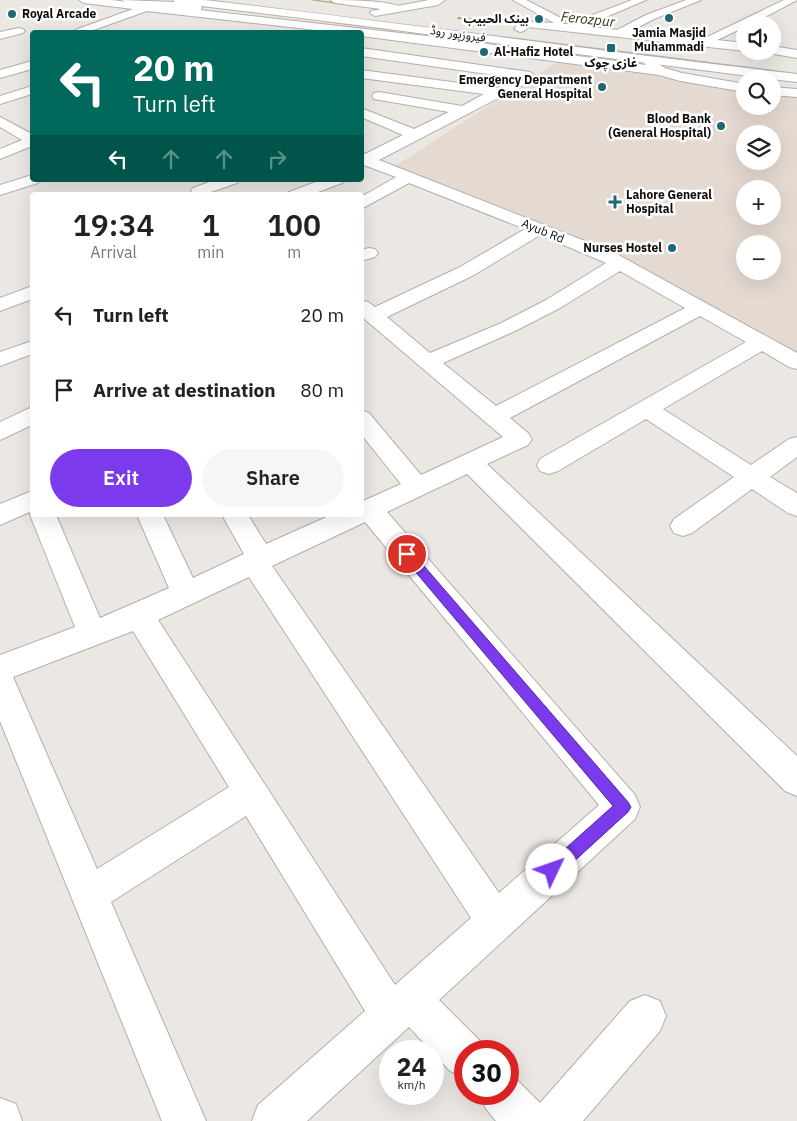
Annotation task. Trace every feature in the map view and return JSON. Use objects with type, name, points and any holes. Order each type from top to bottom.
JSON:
[{"type":"street","points":[[84,0],[340,30]]},
{"type":"street","points":[[127,0],[227,11],[326,12],[338,4],[396,8]]},
{"type":"street","name":"فیروزپور روڈ","points":[[178,0],[326,12],[678,64],[796,86]]},
{"type":"street","name":"فیروزپور روڈ","points":[[263,0],[338,4],[375,13],[466,23]]},
{"type":"street","points":[[522,0],[567,30],[707,42],[736,49]]},
{"type":"street","points":[[567,30],[641,0]]},
{"type":"street","points":[[604,40],[650,17],[696,0]]},
{"type":"street","points":[[707,42],[792,0]]},
{"type":"street","points":[[375,13],[439,1],[445,12]]},
{"type":"street","points":[[91,30],[148,7]]},
{"type":"street","points":[[249,30],[246,24],[250,19]]},
{"type":"street","points":[[515,29],[525,23],[567,30],[604,40],[664,48],[736,53]]},
{"type":"street","points":[[294,30],[305,26]]},
{"type":"street","points":[[0,36],[19,31]]},
{"type":"street","points":[[364,33],[660,71],[689,79],[736,87]]},
{"type":"street","points":[[364,72],[435,41]]},
{"type":"street","points":[[364,52],[530,76],[415,134],[366,163]]},
{"type":"street","points":[[781,54],[797,54]]},
{"type":"street","points":[[781,57],[797,59]]},
{"type":"street","points":[[646,59],[660,71]]},
{"type":"street","points":[[781,60],[797,64]]},
{"type":"street","points":[[678,64],[736,74]]},
{"type":"street","points":[[0,74],[30,66]]},
{"type":"street","points":[[364,73],[498,92]]},
{"type":"street","points":[[371,99],[414,81]]},
{"type":"street","points":[[781,82],[796,86]]},
{"type":"street","points":[[781,89],[796,86]]},
{"type":"street","points":[[0,100],[30,91]]},
{"type":"street","points":[[371,99],[463,110]]},
{"type":"street","points":[[364,113],[415,134]]},
{"type":"street","points":[[0,120],[30,139]]},
{"type":"street","points":[[1,153],[30,141]]},
{"type":"street","name":"Ayub Rd","points":[[366,163],[408,177],[619,263],[797,362]]},
{"type":"street","points":[[364,202],[408,177]]},
{"type":"street","points":[[4,189],[30,181]]},
{"type":"street","points":[[199,191],[225,182]]},
{"type":"street","points":[[303,192],[331,182]]},
{"type":"street","points":[[4,189],[25,196]]},
{"type":"street","points":[[364,511],[520,439],[367,311],[467,271],[538,229]]},
{"type":"street","points":[[428,362],[529,316],[619,263]]},
{"type":"street","points":[[0,305],[30,293]]},
{"type":"street","points":[[494,417],[700,308]]},
{"type":"street","points":[[549,465],[762,342]]},
{"type":"street","points":[[0,360],[30,348]]},
{"type":"street","points":[[646,408],[797,506]]},
{"type":"street","points":[[0,432],[30,416]]},
{"type":"street","points":[[364,422],[417,487]]},
{"type":"street","points":[[683,526],[797,445]]},
{"type":"street","points":[[470,462],[797,779]]},
{"type":"street","points":[[0,515],[30,501]]},
{"type":"street","points":[[274,1121],[623,807],[364,514]]},
{"type":"street","points":[[44,517],[92,633]]},
{"type":"street","points":[[151,517],[186,594]]},
{"type":"street","points":[[236,517],[257,561],[496,921]]},
{"type":"street","points":[[0,669],[139,615],[257,561],[325,521],[341,517]]},
{"type":"street","points":[[139,615],[251,793],[401,1007],[454,1048]]},
{"type":"street","points":[[0,682],[184,1121]]},
{"type":"street","points":[[89,894],[251,793]]},
{"type":"street","points":[[554,1121],[645,1016]]},
{"type":"street","points":[[511,1105],[526,1121]]},
{"type":"shaded area","name":"Lahore General Hospital","points":[[560,60],[736,83],[736,115],[781,115],[781,89],[797,91],[797,359],[601,249],[395,166]]},
{"type":"waterway","name":"Ferozpur","points":[[311,0],[344,4]]},
{"type":"waterway","name":"Ferozpur","points":[[458,18],[528,25]]},
{"type":"place","name":"Royal Arcade","points":[[12,14]]},
{"type":"place","name":"Jamia Masjid Muhammadi","points":[[669,18]]},
{"type":"place","name":"بينک الحبيب","points":[[539,19]]},
{"type":"place","name":"غازی چوک","points":[[611,48]]},
{"type":"place","name":"Al-Hafiz Hotel","points":[[484,52]]},
{"type":"place","name":"Emergency Department General Hospital","points":[[602,87]]},
{"type":"place","name":"Blood Bank (General Hospital)","points":[[721,126]]},
{"type":"place","name":"Lahore General Hospital","points":[[615,202]]},
{"type":"place","name":"Nurses Hostel","points":[[672,248]]},
{"type":"route","points":[[407,554],[623,807],[552,870]]}]
